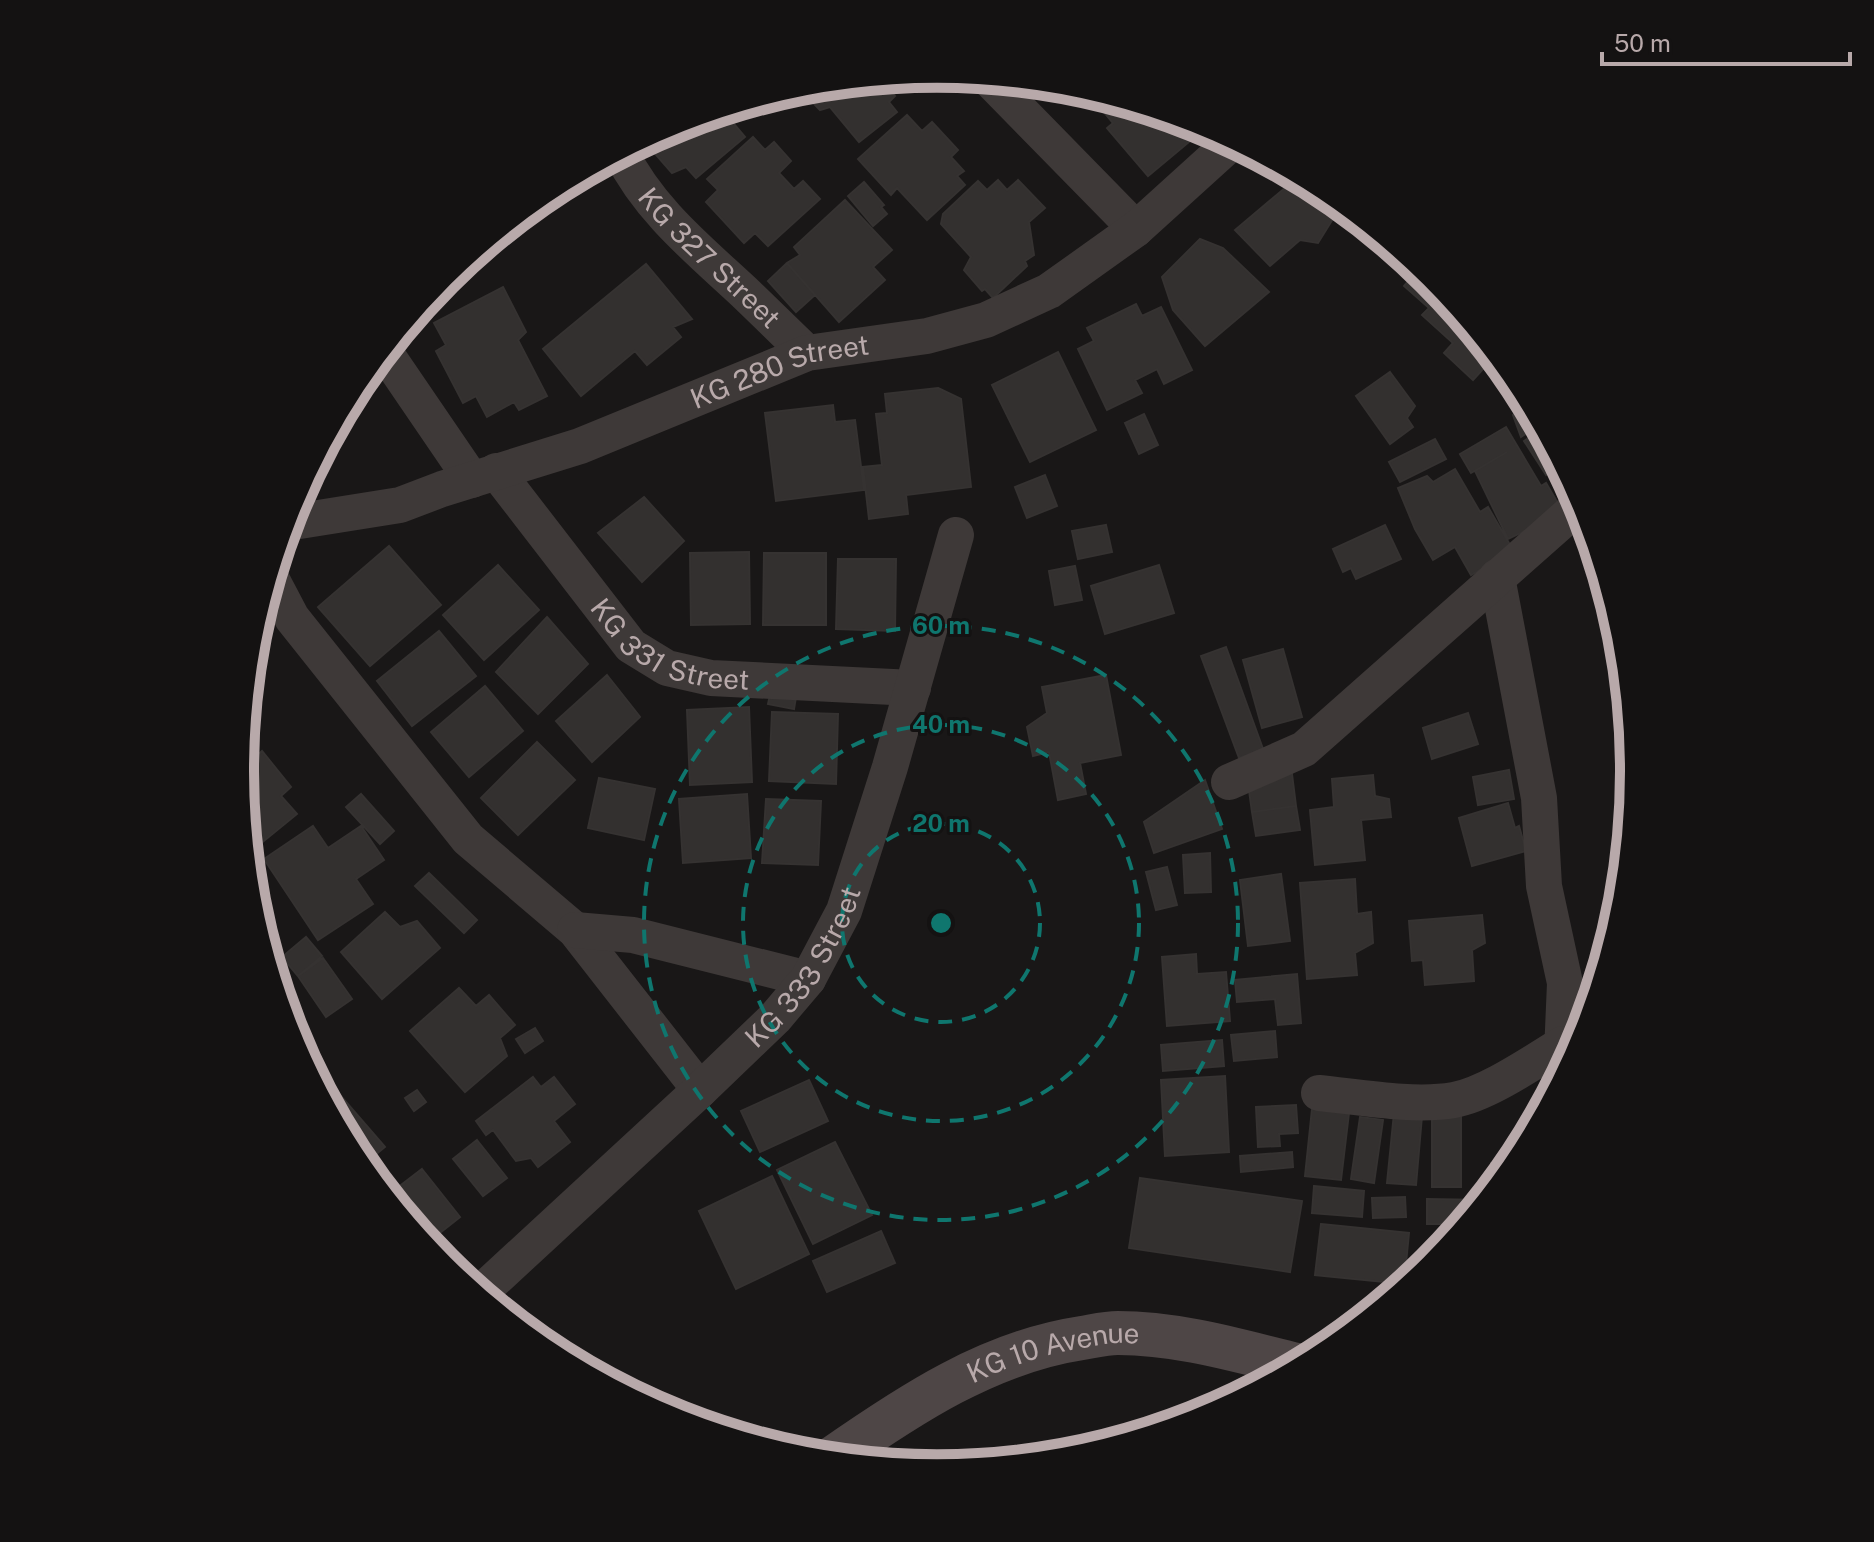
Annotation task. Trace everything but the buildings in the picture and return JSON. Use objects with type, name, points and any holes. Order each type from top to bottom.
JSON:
[{"type":"street","points":[[1001,91],[1136,229]]},
{"type":"street","name":"KG 280 Street","points":[[302,521],[400,505],[580,446],[807,353],[927,336],[986,320],[1049,291],[1136,229],[1222,151]]},
{"type":"street","name":"KG 327 Street","points":[[626,163],[653,202],[689,242],[807,353]]},
{"type":"street","name":"KG 331 Street","points":[[391,360],[484,476],[631,646],[667,668],[711,678],[913,688]]},
{"type":"street","points":[[1229,782],[1304,749],[1570,514]]},
{"type":"street","name":"KG 333 Street","points":[[488,1286],[700,1090],[775,1018],[808,979],[844,911],[913,688],[956,535]]},
{"type":"street","points":[[1497,577],[1539,798],[1544,886],[1565,983],[1563,1044]]},
{"type":"street","points":[[278,591],[292,618],[468,839],[575,930],[700,1090]]},
{"type":"street","points":[[575,930],[633,935],[808,979]]},
{"type":"street","points":[[1319,1093],[1398,1101],[1454,1100],[1555,1062]]},
{"type":"street","name":"KG 10 Avenue","points":[[847,1448],[888,1419],[978,1369],[1055,1342],[1117,1333],[1205,1342],[1280,1361]]}]
